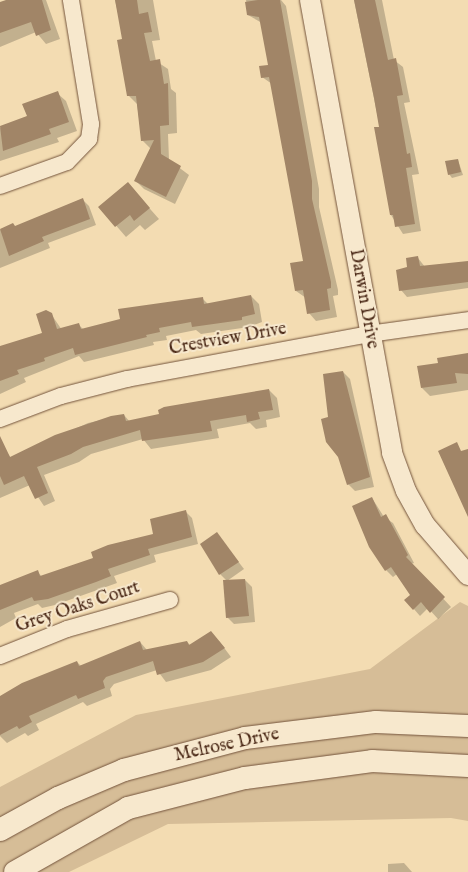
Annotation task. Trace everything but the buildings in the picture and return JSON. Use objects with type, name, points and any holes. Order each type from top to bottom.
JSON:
[{"type":"main road","name":"Melrose Drive","points":[[0,830],[58,798],[124,770],[244,738],[376,722],[468,726]]},
{"type":"main road","name":"Melrose Drive","points":[[15,872],[128,808],[245,778],[372,762],[468,766]]},
{"type":"street","points":[[0,186],[66,162],[89,139],[91,124],[71,0]]},
{"type":"street","name":"Darwin Drive","points":[[310,0],[392,453],[406,491],[425,525],[468,575]]},
{"type":"street","name":"Crestview Drive","points":[[0,419],[61,396],[127,379],[369,334],[468,320]]},
{"type":"street","name":"Grey Oaks Court","points":[[0,656],[67,629],[170,600]]},
{"type":"shaded area","points":[[460,602],[468,606],[468,821],[451,818],[168,824],[69,872],[0,872],[0,787],[136,715],[370,669]]}]
